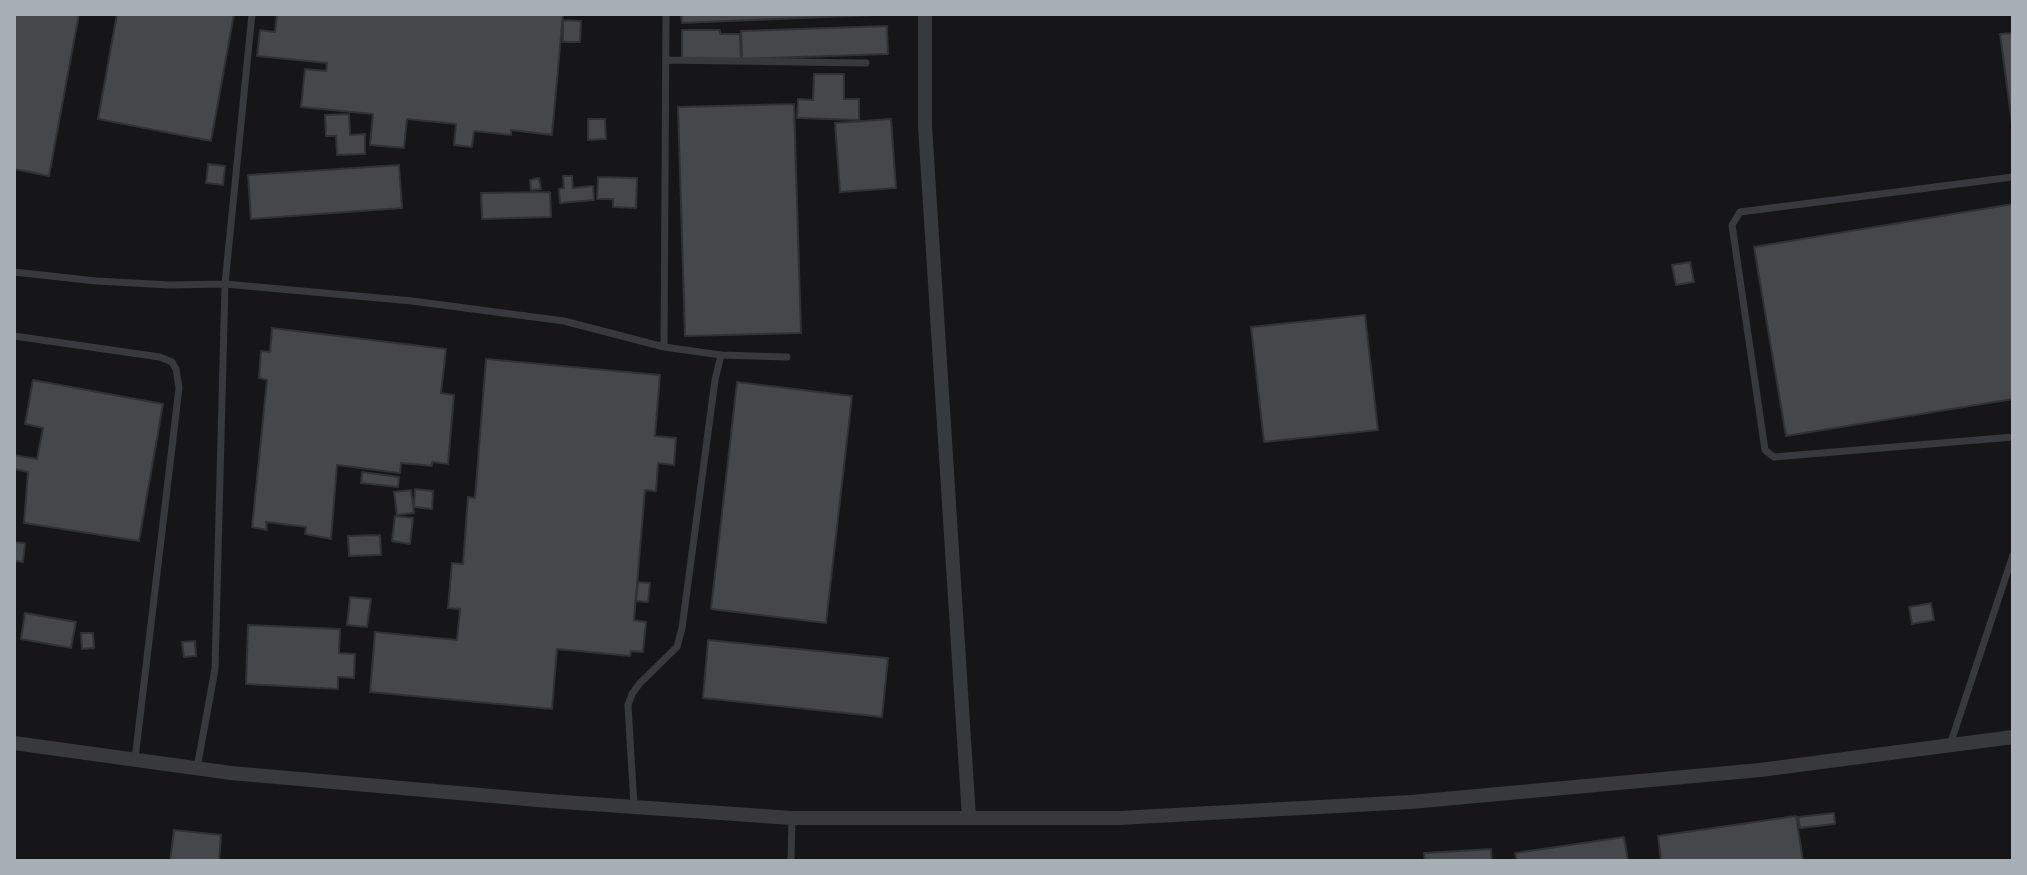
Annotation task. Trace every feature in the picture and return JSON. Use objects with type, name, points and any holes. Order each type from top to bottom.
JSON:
[{"type":"street","points":[[925,14],[925,126],[969,818]]},
{"type":"street","points":[[14,743],[197,768],[549,801],[792,818],[1119,818],[1411,802],[1760,770],[2013,737]]},
{"type":"lane","points":[[197,768],[215,669],[225,284],[252,14]]},
{"type":"lane","points":[[664,347],[666,14]]},
{"type":"lane","points":[[667,60],[866,63]]},
{"type":"lane","points":[[2013,177],[1740,212],[1732,225],[1765,450],[1774,457],[2013,437]]},
{"type":"lane","points":[[14,272],[96,281],[225,284],[412,301],[564,321],[664,347],[721,355],[787,357]]},
{"type":"lane","points":[[14,336],[160,357],[172,362],[176,369],[179,388],[135,761]]},
{"type":"lane","points":[[634,806],[628,705],[640,683],[677,647],[680,638],[721,355]]},
{"type":"lane","points":[[1950,747],[2013,555]]},
{"type":"lane","points":[[791,861],[792,818]]},
{"type":"building","points":[[14,14],[79,14],[49,176],[14,169]]},
{"type":"building","points":[[117,14],[234,14],[211,141],[98,119]]},
{"type":"building","points":[[277,14],[563,14],[552,135],[511,130],[511,135],[474,131],[472,147],[454,145],[456,124],[407,119],[404,148],[370,145],[373,114],[301,107],[305,69],[326,71],[327,63],[257,56],[260,30],[275,32]]},
{"type":"building","points":[[681,14],[875,14],[875,15],[682,23]]},
{"type":"building","points":[[563,20],[581,21],[580,42],[563,42]]},
{"type":"building","points":[[887,26],[888,54],[742,59],[741,31]]},
{"type":"building","points":[[682,30],[720,30],[720,34],[740,34],[741,59],[682,59]]},
{"type":"building","points":[[2013,33],[2013,131],[2000,34]]},
{"type":"building","points":[[814,74],[844,74],[844,99],[859,99],[859,120],[797,118],[798,99],[813,100]]},
{"type":"building","points":[[794,104],[801,333],[685,336],[678,107]]},
{"type":"building","points":[[349,114],[350,135],[365,134],[365,154],[337,155],[336,136],[326,136],[325,115]]},
{"type":"building","points":[[588,119],[605,119],[606,139],[588,140]]},
{"type":"building","points":[[891,119],[896,188],[840,192],[835,123]]},
{"type":"building","points":[[208,164],[225,166],[223,185],[206,183]]},
{"type":"building","points":[[399,165],[402,208],[251,219],[248,175]]},
{"type":"building","points":[[563,176],[572,176],[573,188],[593,186],[594,200],[560,203],[559,189],[564,188]]},
{"type":"building","points":[[598,177],[637,178],[636,208],[613,207],[613,199],[597,199]]},
{"type":"building","points":[[539,178],[541,189],[531,190],[530,180]]},
{"type":"building","points":[[550,192],[551,217],[482,219],[481,193]]},
{"type":"building","points":[[2013,204],[2013,399],[1786,436],[1754,247]]},
{"type":"building","points":[[1690,262],[1694,282],[1676,285],[1672,265]]},
{"type":"building","points":[[1365,315],[1378,430],[1264,442],[1251,327]]},
{"type":"building","points":[[272,328],[446,349],[441,393],[454,395],[448,464],[401,463],[400,473],[337,465],[331,539],[305,534],[306,527],[266,522],[267,530],[252,527],[267,380],[259,378],[261,351],[270,352]]},
{"type":"building","points":[[486,359],[660,375],[655,436],[676,438],[674,465],[658,463],[656,491],[645,490],[634,620],[646,622],[643,652],[631,651],[630,656],[557,649],[552,709],[370,692],[375,632],[457,640],[460,609],[448,608],[452,563],[463,564],[468,497],[475,498]]},
{"type":"building","points":[[33,380],[163,404],[139,541],[24,523],[28,472],[14,469],[14,455],[37,459],[43,428],[25,424]]},
{"type":"building","points":[[737,382],[852,396],[826,623],[711,609]]},
{"type":"building","points":[[362,472],[399,477],[398,487],[361,483]]},
{"type":"building","points":[[415,489],[433,491],[432,509],[414,507]]},
{"type":"building","points":[[411,490],[414,513],[397,515],[394,492]]},
{"type":"building","points":[[395,516],[413,518],[410,544],[392,541]]},
{"type":"building","points":[[380,535],[381,555],[349,556],[348,536]]},
{"type":"building","points":[[14,542],[25,543],[23,562],[14,561]]},
{"type":"building","points":[[638,582],[650,583],[648,602],[636,601]]},
{"type":"building","points":[[350,597],[371,599],[367,627],[347,625]]},
{"type":"building","points":[[1931,603],[1934,620],[1912,624],[1909,607]]},
{"type":"building","points":[[25,613],[76,622],[71,648],[21,639]]},
{"type":"building","points":[[248,625],[340,629],[339,653],[355,654],[354,678],[338,677],[338,689],[246,684]]},
{"type":"building","points":[[81,633],[93,633],[94,648],[82,649]]},
{"type":"building","points":[[708,640],[888,658],[882,717],[703,698]]},
{"type":"building","points":[[195,641],[196,656],[184,657],[182,642]]},
{"type":"building","points":[[1834,813],[1835,824],[1800,828],[1798,817]]},
{"type":"building","points":[[1796,816],[1803,861],[1661,861],[1658,836]]},
{"type":"building","points":[[174,830],[221,835],[219,861],[170,861]]},
{"type":"building","points":[[1624,837],[1628,861],[1517,861],[1515,853]]},
{"type":"building","points":[[1491,849],[1492,861],[1425,861],[1424,853]]}]
